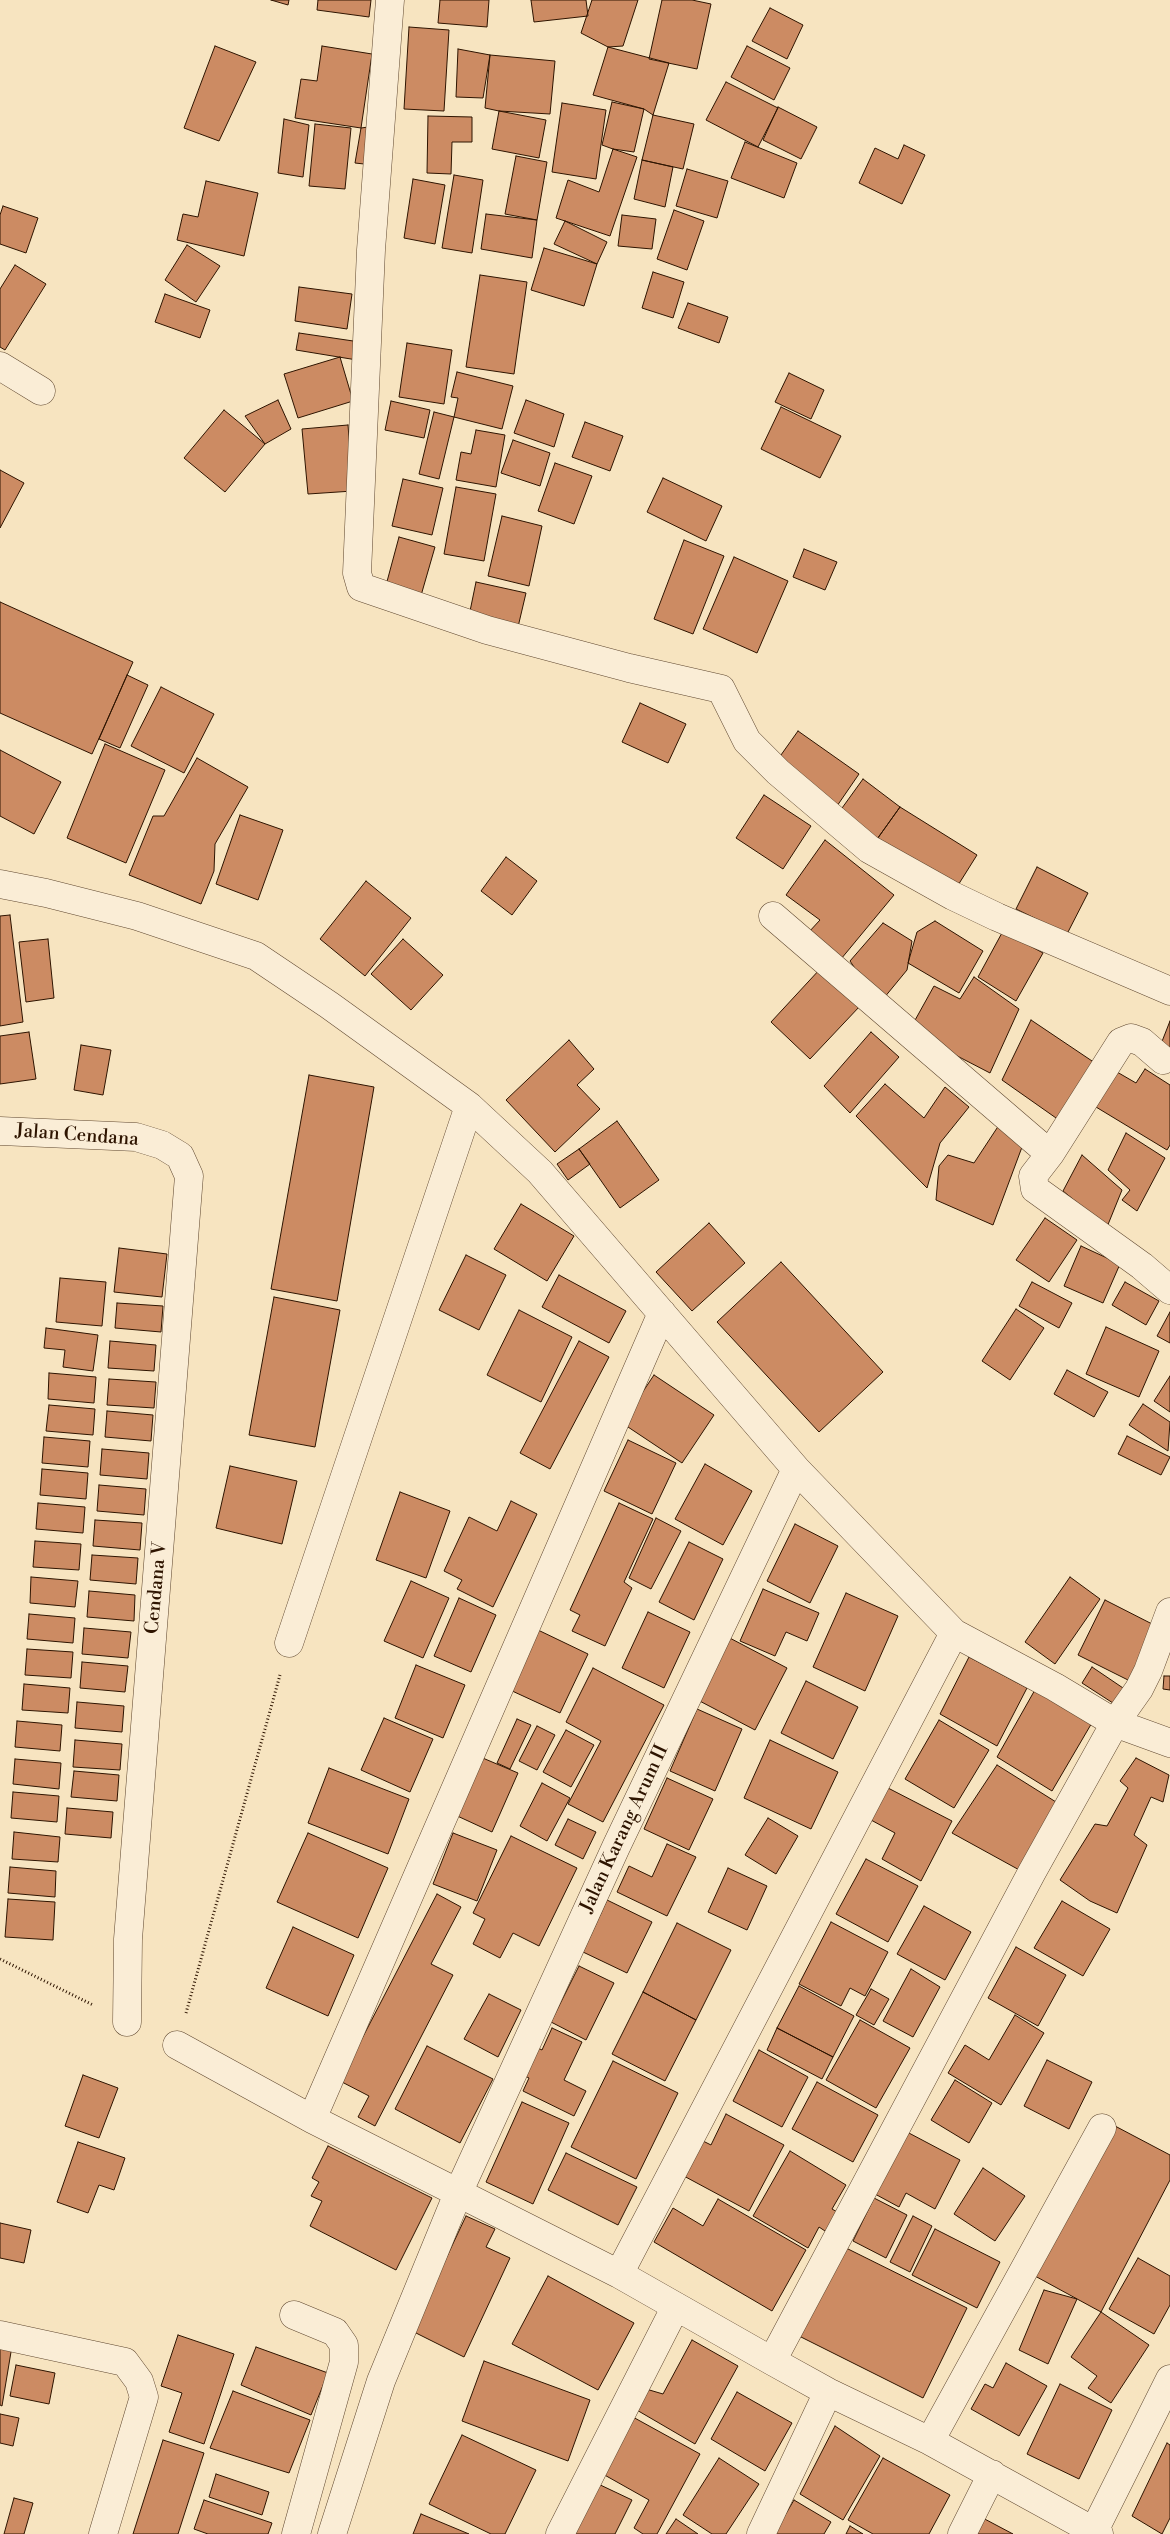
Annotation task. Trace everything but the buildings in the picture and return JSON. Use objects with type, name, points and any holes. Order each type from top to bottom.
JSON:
[{"type":"street","points":[[390,0],[370,260],[357,573],[361,587],[487,630],[629,668],[721,689],[747,741],[778,772],[870,849],[953,896],[988,913],[1170,991]]},
{"type":"street","points":[[0,366],[41,391]]},
{"type":"street","points":[[0,884],[46,893],[137,916],[256,956],[329,1005],[469,1106],[540,1172],[796,1469],[954,1633],[1055,1687],[1115,1723],[1170,1743]]},
{"type":"street","points":[[773,916],[1050,1154]]},
{"type":"street","points":[[1163,1060],[1142,1042],[1131,1038],[1121,1042],[1050,1154],[1033,1176],[1036,1189],[1142,1266],[1170,1290]]},
{"type":"street","points":[[289,1644],[469,1106]]},
{"type":"street","name":"Jalan Cendana","points":[[1,1137],[136,1137],[162,1145],[180,1156]]},
{"type":"street","name":"Cendana V","points":[[127,2022],[128,1939],[189,1176],[180,1156]]},
{"type":"street","points":[[312,2118],[662,1313]]},
{"type":"street","name":"Jalan Karang Arum II","points":[[332,2534],[382,2381],[459,2191],[616,1846],[796,1469]]},
{"type":"street","points":[[772,2362],[1032,1872],[1115,1723],[1148,1671],[1170,1612]]},
{"type":"street","points":[[619,2274],[954,1633]]},
{"type":"street","points":[[177,2045],[312,2118],[459,2191],[619,2274],[675,2308],[772,2362],[828,2392],[930,2441],[1097,2532],[1170,2379]]},
{"type":"street","points":[[930,2441],[1102,2128]]},
{"type":"street","points":[[560,2534],[675,2308]]},
{"type":"street","points":[[294,2315],[336,2332],[344,2345],[344,2362],[296,2534]]},
{"type":"street","points":[[0,2335],[125,2362],[139,2381],[144,2397],[103,2534]]},
{"type":"street","points":[[761,2534],[828,2392]]},
{"type":"street","points":[[962,2534],[992,2474]]},
{"type":"path","points":[[177,2045],[289,1644]]},
{"type":"path","points":[[0,1959],[127,2022]]}]
